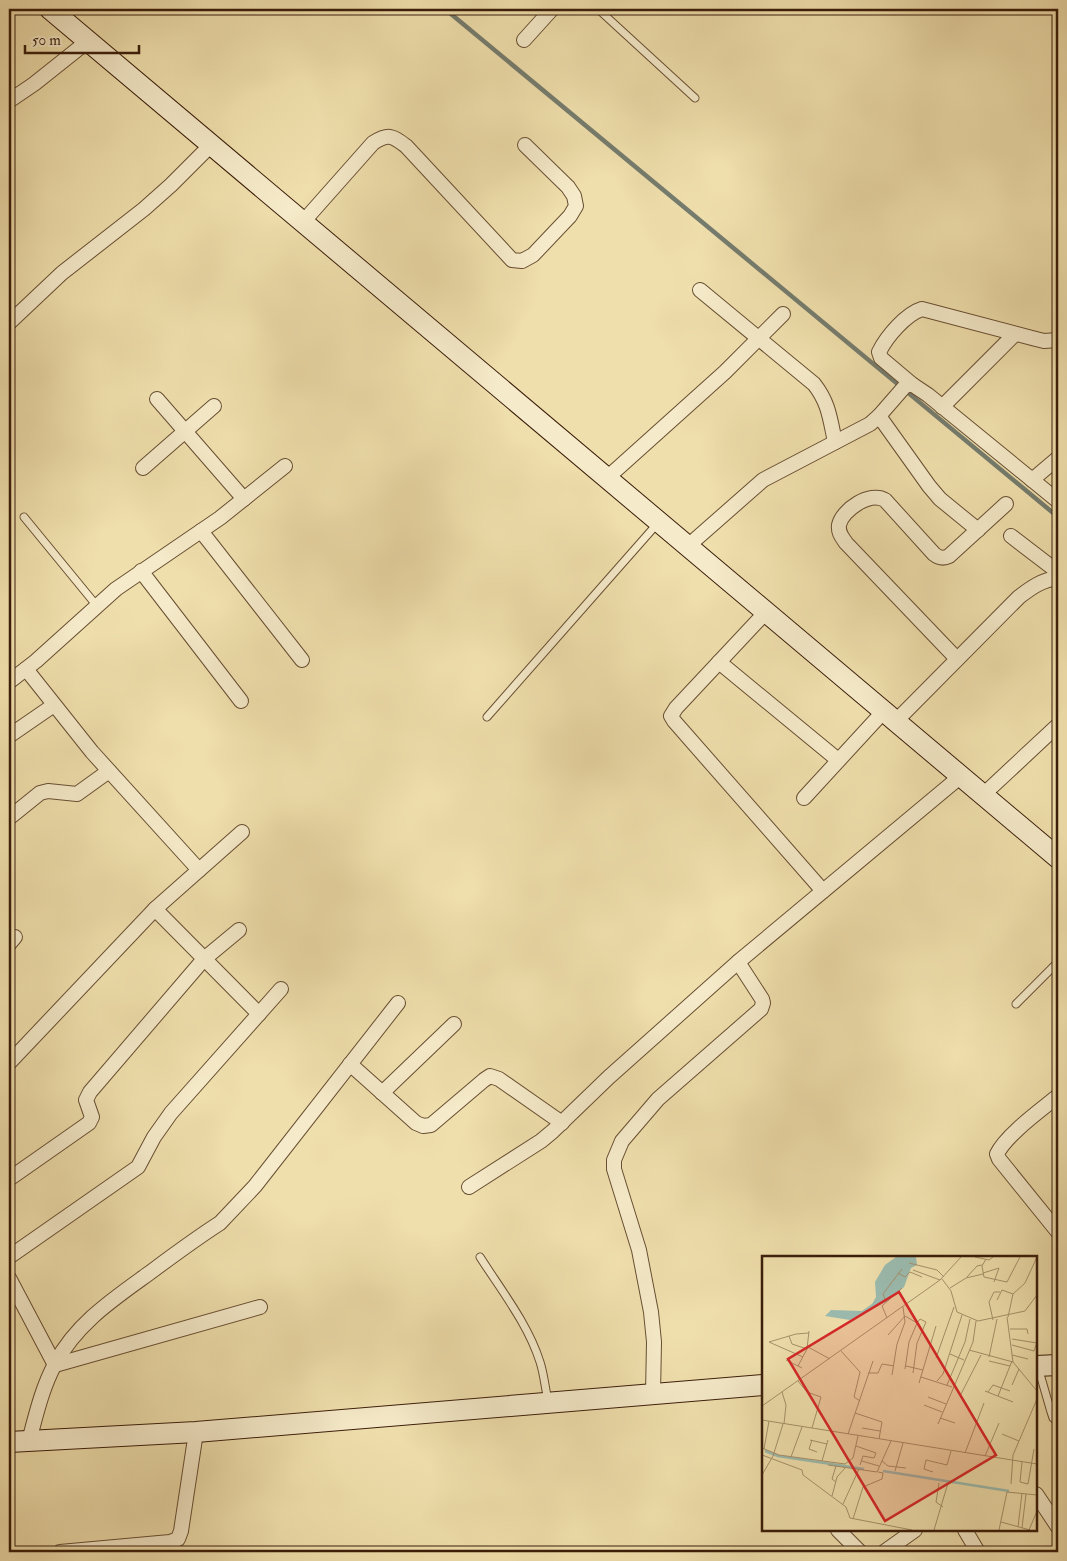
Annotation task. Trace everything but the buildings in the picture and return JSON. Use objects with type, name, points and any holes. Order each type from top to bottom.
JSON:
[{"type":"street","points":[[50,9],[1058,858]]},
{"type":"street","points":[[524,40],[552,9]]},
{"type":"street","points":[[9,101],[34,84],[88,41]]},
{"type":"street","points":[[303,222],[373,143],[383,137],[393,137],[406,146],[512,260],[522,261],[533,255],[570,216],[576,206],[574,196],[568,187],[525,145]]},
{"type":"street","points":[[9,323],[62,273],[108,235],[144,209],[171,185],[211,144]]},
{"type":"street","points":[[700,290],[814,384],[828,406],[835,442]]},
{"type":"street","points":[[1058,340],[1044,341],[922,309],[907,316],[879,352],[881,358],[906,388],[928,394],[1058,501]]},
{"type":"street","points":[[607,478],[668,424],[783,314]]},
{"type":"street","points":[[942,407],[1015,334]]},
{"type":"street","points":[[688,546],[763,480],[870,424],[906,388]]},
{"type":"street","points":[[157,399],[244,499]]},
{"type":"street","points":[[143,468],[214,406]]},
{"type":"street","points":[[879,416],[935,492],[978,530]]},
{"type":"street","points":[[1032,480],[1058,458]]},
{"type":"street","points":[[9,682],[116,589],[201,531],[285,466]]},
{"type":"street","points":[[957,659],[846,543],[839,532],[839,525],[842,518],[859,502],[875,497],[885,500],[938,558],[944,558],[949,556],[1006,504]]},
{"type":"street","points":[[201,531],[302,660]]},
{"type":"street","points":[[1011,536],[1058,572]]},
{"type":"street","points":[[141,571],[241,701]]},
{"type":"street","points":[[804,798],[838,760],[957,659],[1030,588],[1058,578]]},
{"type":"street","points":[[766,612],[676,708],[671,714],[672,719],[823,891]]},
{"type":"street","points":[[719,662],[838,760]]},
{"type":"street","points":[[26,669],[109,771],[199,870]]},
{"type":"street","points":[[9,736],[54,705]]},
{"type":"street","points":[[983,795],[1058,725]]},
{"type":"street","points":[[9,818],[40,793],[48,791],[77,794],[109,771]]},
{"type":"street","points":[[469,1187],[540,1141],[562,1123],[609,1077],[738,962],[961,776]]},
{"type":"street","points":[[9,1063],[155,909],[242,832]]},
{"type":"street","points":[[155,909],[259,1014]]},
{"type":"street","points":[[9,1179],[89,1123],[92,1117],[86,1100],[90,1092],[204,959],[239,930]]},
{"type":"street","points":[[653,1394],[654,1342],[651,1312],[639,1250],[614,1169],[614,1160],[622,1142],[658,1099],[761,1009],[762,999],[738,962]]},
{"type":"street","points":[[9,1257],[138,1168],[154,1137],[171,1114],[281,989]]},
{"type":"street","points":[[29,1440],[46,1384],[65,1348],[94,1314],[220,1223],[235,1208],[255,1186],[398,1003]]},
{"type":"street","points":[[382,1093],[454,1024]]},
{"type":"street","points":[[350,1064],[416,1122],[427,1127],[484,1080],[492,1076],[562,1123]]},
{"type":"street","points":[[1058,1096],[1024,1124],[1000,1148],[997,1154],[999,1159],[1058,1232]]},
{"type":"street","points":[[9,1278],[55,1365]]},
{"type":"street","points":[[55,1365],[260,1307]]},
{"type":"street","points":[[1037,1366],[1058,1365]]},
{"type":"street","points":[[9,1442],[196,1432],[762,1385]]},
{"type":"street","points":[[60,1552],[133,1549],[178,1539],[196,1432]]},
{"type":"street","points":[[1037,1496],[1058,1527]]},
{"type":"street","points":[[839,1531],[860,1552]]},
{"type":"street","points":[[887,1551],[914,1531]]},
{"type":"street","points":[[966,1531],[978,1552]]},
{"type":"lane","points":[[598,9],[695,98]]},
{"type":"lane","points":[[24,517],[97,606]]},
{"type":"lane","points":[[487,717],[658,521]]},
{"type":"lane","points":[[1016,1004],[1058,962]]},
{"type":"lane","points":[[480,1258],[533,1343],[540,1362],[548,1403]]},
{"type":"lane","points":[[1037,1366],[1051,1412],[1058,1422]]},
{"type":"waterway","points":[[445,9],[1058,517]]}]
